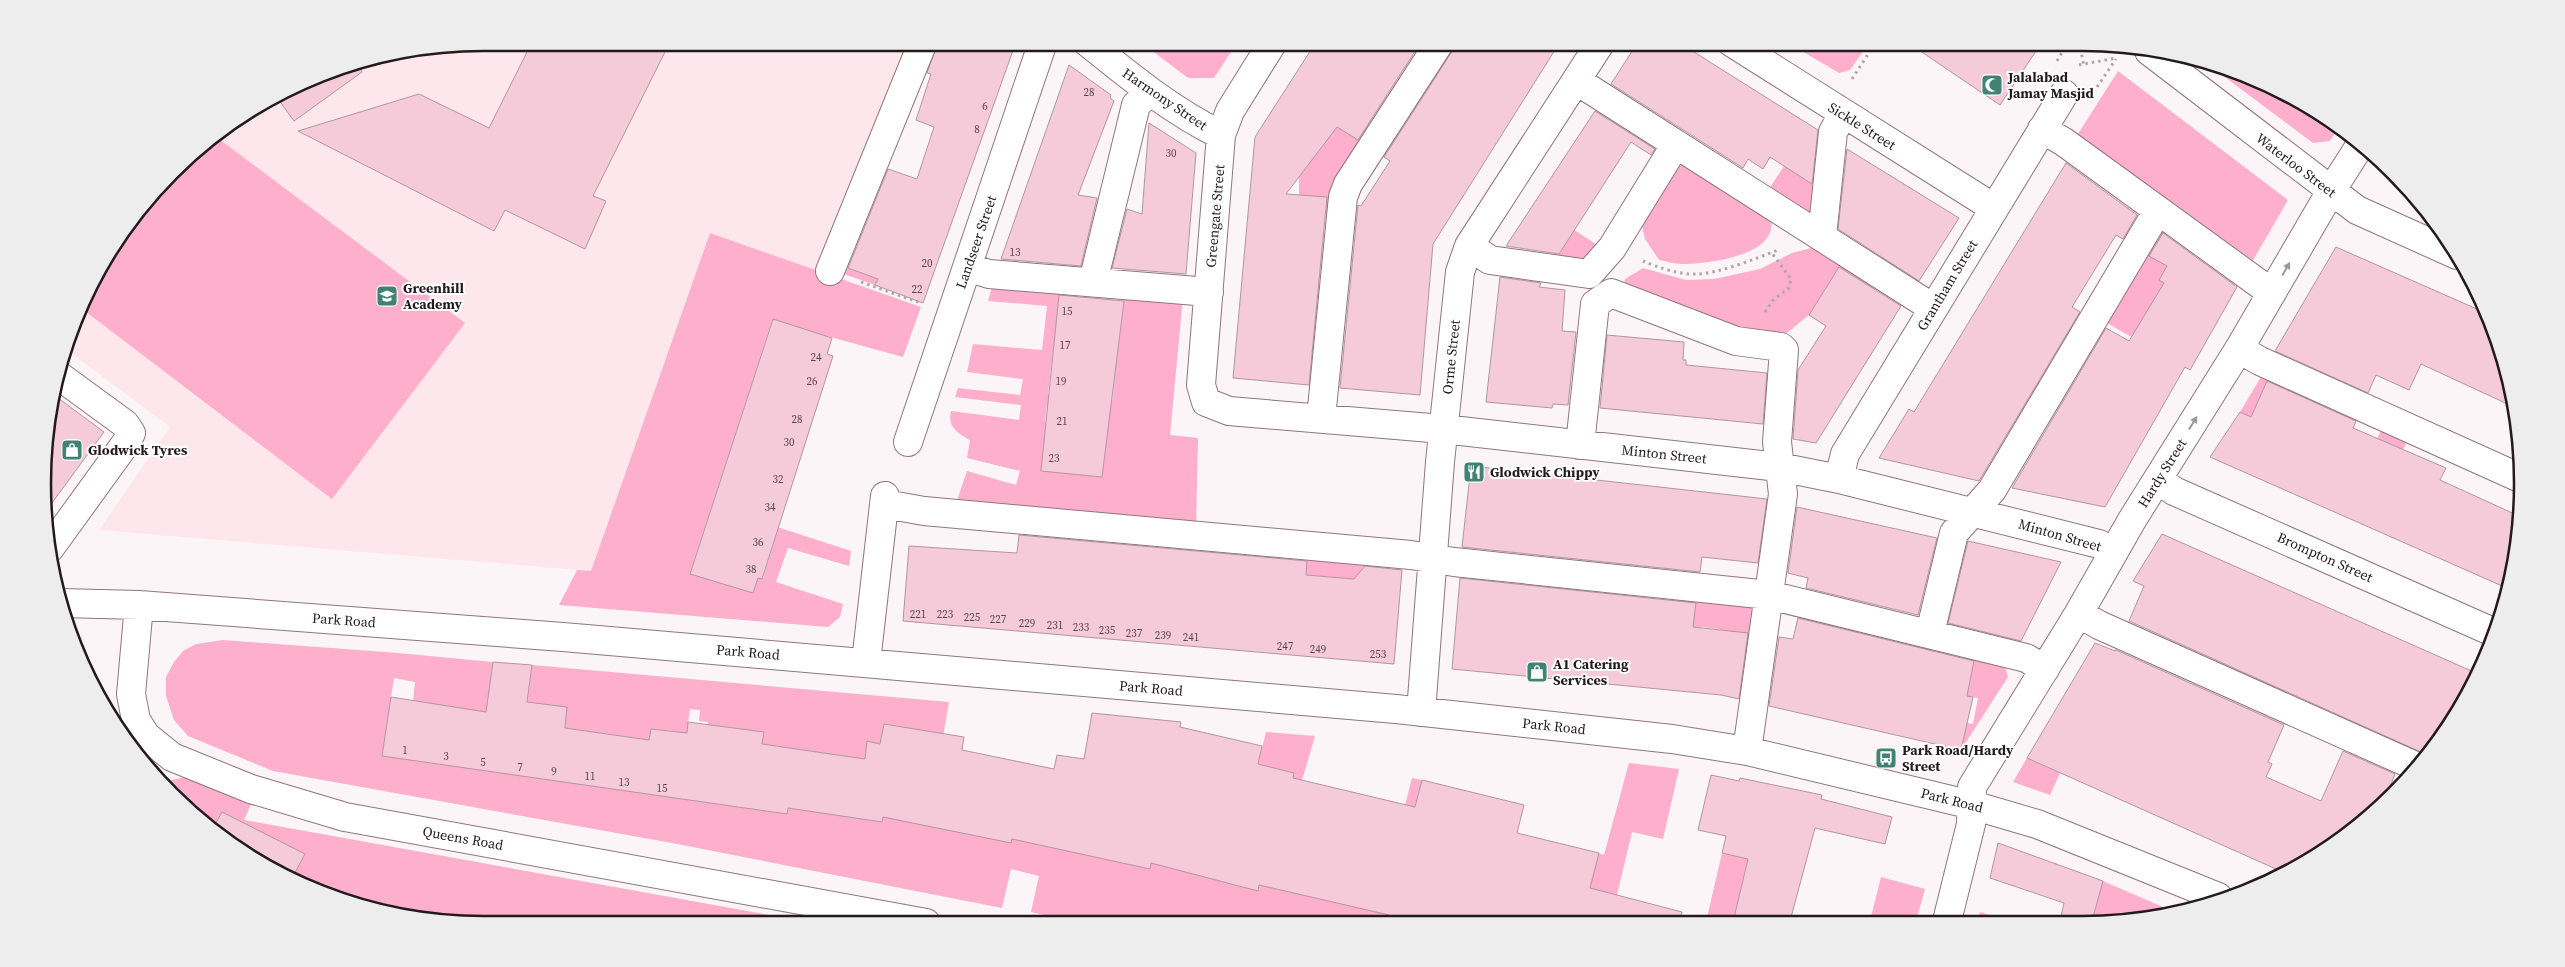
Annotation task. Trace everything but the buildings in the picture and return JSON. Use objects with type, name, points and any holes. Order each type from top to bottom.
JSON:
[{"type":"street","points":[[830,271],[920,51]]},
{"type":"street","name":"Landseer Street","points":[[908,442],[1040,51]]},
{"type":"street","name":"Harmony Street","points":[[1098,51],[1149,92],[1204,127],[1221,135]]},
{"type":"street","name":"Greengate Street","points":[[1206,402],[1201,385],[1221,135],[1230,111],[1267,51]]},
{"type":"street","points":[[1321,418],[1343,198],[1348,184],[1434,51]]},
{"type":"street","name":"Orme Street","points":[[1420,712],[1443,429],[1460,272],[1469,246],[1595,51]]},
{"type":"street","name":"Sickle Street","points":[[1746,51],[1994,208]]},
{"type":"street","name":"Waterloo Street","points":[[2159,59],[2357,210],[2445,250]]},
{"type":"street","points":[[1577,81],[1933,308]]},
{"type":"street","points":[[1093,282],[1136,105],[1149,92]]},
{"type":"street","name":"Grantham Street","points":[[1839,479],[1845,454],[2064,94]]},
{"type":"street","points":[[1811,230],[1833,132],[1843,114]]},
{"type":"street","points":[[2042,129],[2064,142],[2157,212],[2272,293]]},
{"type":"street","points":[[1469,246],[1490,260],[1589,274],[1612,248],[1676,144]]},
{"type":"street","name":"Hardy Street","points":[[1948,916],[1971,824],[1972,787],[2079,613],[2113,552],[2239,349],[2331,191],[2357,151]]},
{"type":"street","points":[[1930,634],[1954,533],[1992,490],[2157,212]]},
{"type":"street","points":[[967,267],[989,274],[1209,292]]},
{"type":"street","points":[[1580,445],[1594,304],[1611,293],[1736,341],[1781,347],[1784,350],[1777,442],[1783,494],[1747,751]]},
{"type":"street","points":[[2239,349],[2260,361],[2514,475]]},
{"type":"street","points":[[55,541],[126,444],[131,433],[125,424],[64,380]]},
{"type":"street","name":"Minton Street","points":[[1206,402],[1228,411],[1443,429],[1779,467],[1839,479],[1973,511],[2099,544],[2113,552]]},
{"type":"street","name":"Brompton Street","points":[[2158,479],[2174,491],[2488,630]]},
{"type":"street","points":[[866,662],[885,500],[924,511],[1433,558],[1454,562],[1769,595],[2026,658],[2045,669]]},
{"type":"street","name":"Park Road","points":[[68,603],[139,605],[563,636],[1420,712],[1672,739],[1747,751],[1972,805],[2037,824],[2213,895]]},
{"type":"street","name":"Queens Road","points":[[139,605],[131,694],[136,720],[143,744],[172,757],[251,789],[345,817],[883,916]]},
{"type":"street","points":[[2079,613],[2099,625],[2410,764]]},
{"type":"path","points":[[1852,80],[1870,51]]},
{"type":"path","points":[[2056,63],[2063,51]]},
{"type":"path","points":[[2076,66],[2116,58],[2095,88]]},
{"type":"path","points":[[1612,248],[1655,266],[1696,274],[1748,262],[1782,248],[1811,230]]},
{"type":"path","points":[[1768,346],[1763,322],[1765,312],[1773,300],[1789,288],[1790,279],[1772,252]]},
{"type":"path","points":[[830,271],[930,306]]},
{"type":"shaded area","name":"Greenhill Academy","points":[[911,51],[817,271],[710,233],[591,571],[99,530],[170,427],[71,354],[74,345],[84,318],[109,267],[124,243],[159,198],[198,159],[220,141],[267,109],[292,96],[318,84],[372,66],[427,55],[455,52]]},
{"type":"shaded area","points":[[1153,51],[1231,52],[1214,78],[1188,78]]},
{"type":"shaded area","points":[[1802,51],[1863,51],[1850,70],[1839,73]]},
{"type":"shaded area","points":[[2118,71],[2288,200],[2248,269],[2076,137]]},
{"type":"shaded area","points":[[2221,75],[2273,96],[2298,109],[2335,133],[2330,141],[2313,143]]},
{"type":"shaded area","points":[[1334,124],[1363,143],[1329,195],[1333,214],[1320,213],[1299,195],[1299,178],[1255,153],[1300,176],[1309,164],[1301,159]]},
{"type":"shaded area","points":[[221,140],[465,323],[332,499],[87,312],[109,267],[141,220],[178,178]]},
{"type":"shaded area","points":[[1686,163],[1771,213],[1771,229],[1767,239],[1747,252],[1719,260],[1676,264],[1659,260],[1645,239],[1640,218],[1666,172]]},
{"type":"shaded area","points":[[1784,166],[1821,190],[1813,218],[1769,189]]},
{"type":"shaded area","points":[[2160,225],[2167,230],[2156,250],[2191,274],[2147,346],[2102,320]]},
{"type":"shaded area","points":[[1574,230],[1599,246],[1587,266],[1553,264]]},
{"type":"shaded area","points":[[710,233],[921,307],[903,357],[772,321],[690,573],[763,578],[774,542],[774,526],[851,551],[849,566],[788,548],[776,582],[843,604],[840,617],[828,627],[559,605],[577,570],[591,571]]},
{"type":"shaded area","points":[[1811,248],[1842,258],[1878,282],[1863,312],[1825,289],[1809,315],[1782,337],[1759,338],[1623,288],[1625,279],[1643,268],[1686,280],[1714,279],[1760,269],[1792,253]]},
{"type":"shaded area","points":[[842,266],[878,279],[875,285],[835,271]]},
{"type":"shaded area","points":[[993,283],[1183,297],[1170,435],[1198,438],[1196,528],[955,506],[967,471],[1016,485],[1020,471],[967,458],[970,440],[961,435],[952,426],[951,411],[1019,420],[1021,405],[955,397],[958,388],[1020,395],[1023,379],[967,372],[973,344],[1042,350],[1047,306],[988,301]],"holes":[[[1060,290],[1124,297],[1112,402],[1048,394]],[[1047,405],[1054,405],[1106,443],[1102,477],[1041,471],[1045,437],[1052,423],[1045,422]]]},
{"type":"shaded area","points":[[2262,375],[2285,385],[2273,411],[2251,417],[2240,412]]},
{"type":"shaded area","points":[[2382,428],[2408,440],[2403,450],[2366,463]]},
{"type":"shaded area","points":[[1307,554],[1369,560],[1367,580],[1306,575]]},
{"type":"shaded area","points":[[1674,592],[1762,603],[1754,649],[1717,645],[1719,629],[1701,627],[1699,641],[1673,601]]},
{"type":"shaded area","points":[[223,640],[493,662],[517,696],[528,697],[532,665],[949,702],[943,737],[961,751],[1025,780],[1028,842],[1150,869],[1163,811],[1076,792],[1087,744],[1177,792],[1159,865],[1258,890],[1275,818],[1402,817],[1412,778],[1422,780],[1389,916],[1049,916],[1031,912],[1039,876],[1011,869],[1002,908],[672,843],[273,771],[188,736],[174,720],[166,696],[166,677],[174,662],[183,651],[196,644]],"holes":[[[394,678],[415,682],[413,701],[472,710],[506,721],[567,707],[565,728],[649,740],[651,729],[673,731],[685,745],[690,709],[700,710],[699,721],[708,722],[706,739],[764,733],[762,744],[865,759],[867,741],[880,744],[884,724],[898,726],[882,822],[788,808],[787,814],[382,756]]]},
{"type":"shaded area","points":[[1917,640],[2003,660],[2008,677],[1961,750],[1967,723],[1973,724],[1978,698],[1967,696],[1972,671],[1963,669],[1966,655],[1932,647],[1923,682],[1908,678]]},
{"type":"shaded area","points":[[1266,732],[1315,736],[1301,784],[1258,764]]},
{"type":"shaded area","points":[[2027,758],[2060,773],[2050,795],[2013,782]]},
{"type":"shaded area","points":[[1629,763],[1679,769],[1663,839],[1632,832],[1617,895],[1595,890],[1582,916],[1598,853],[1604,855]]},
{"type":"shaded area","points":[[186,777],[252,802],[244,820],[775,916],[455,915],[427,912],[372,901],[318,883],[267,858],[220,826],[170,780]]},
{"type":"shaded area","points":[[1722,853],[1774,865],[1747,862],[1734,916],[1707,916]]},
{"type":"shaded area","points":[[1881,877],[1925,889],[1917,916],[1871,916]]},
{"type":"shaded area","points":[[2103,881],[2164,907],[2138,912],[2093,916]]},
{"type":"shaded area","points":[[1980,912],[1993,916],[1979,916]]},
{"type":"place","name":"Jalalabad Jamay Masjid","points":[[1992,85]]},
{"type":"place","name":"Greenhill Academy","points":[[387,296]]},
{"type":"place","name":"Glodwick Tyres","points":[[72,450]]},
{"type":"place","name":"Glodwick Chippy","points":[[1474,472]]},
{"type":"place","name":"A1 Catering Services","points":[[1537,672]]},
{"type":"place","name":"Park Road/Hardy Street","points":[[1886,758]]}]
